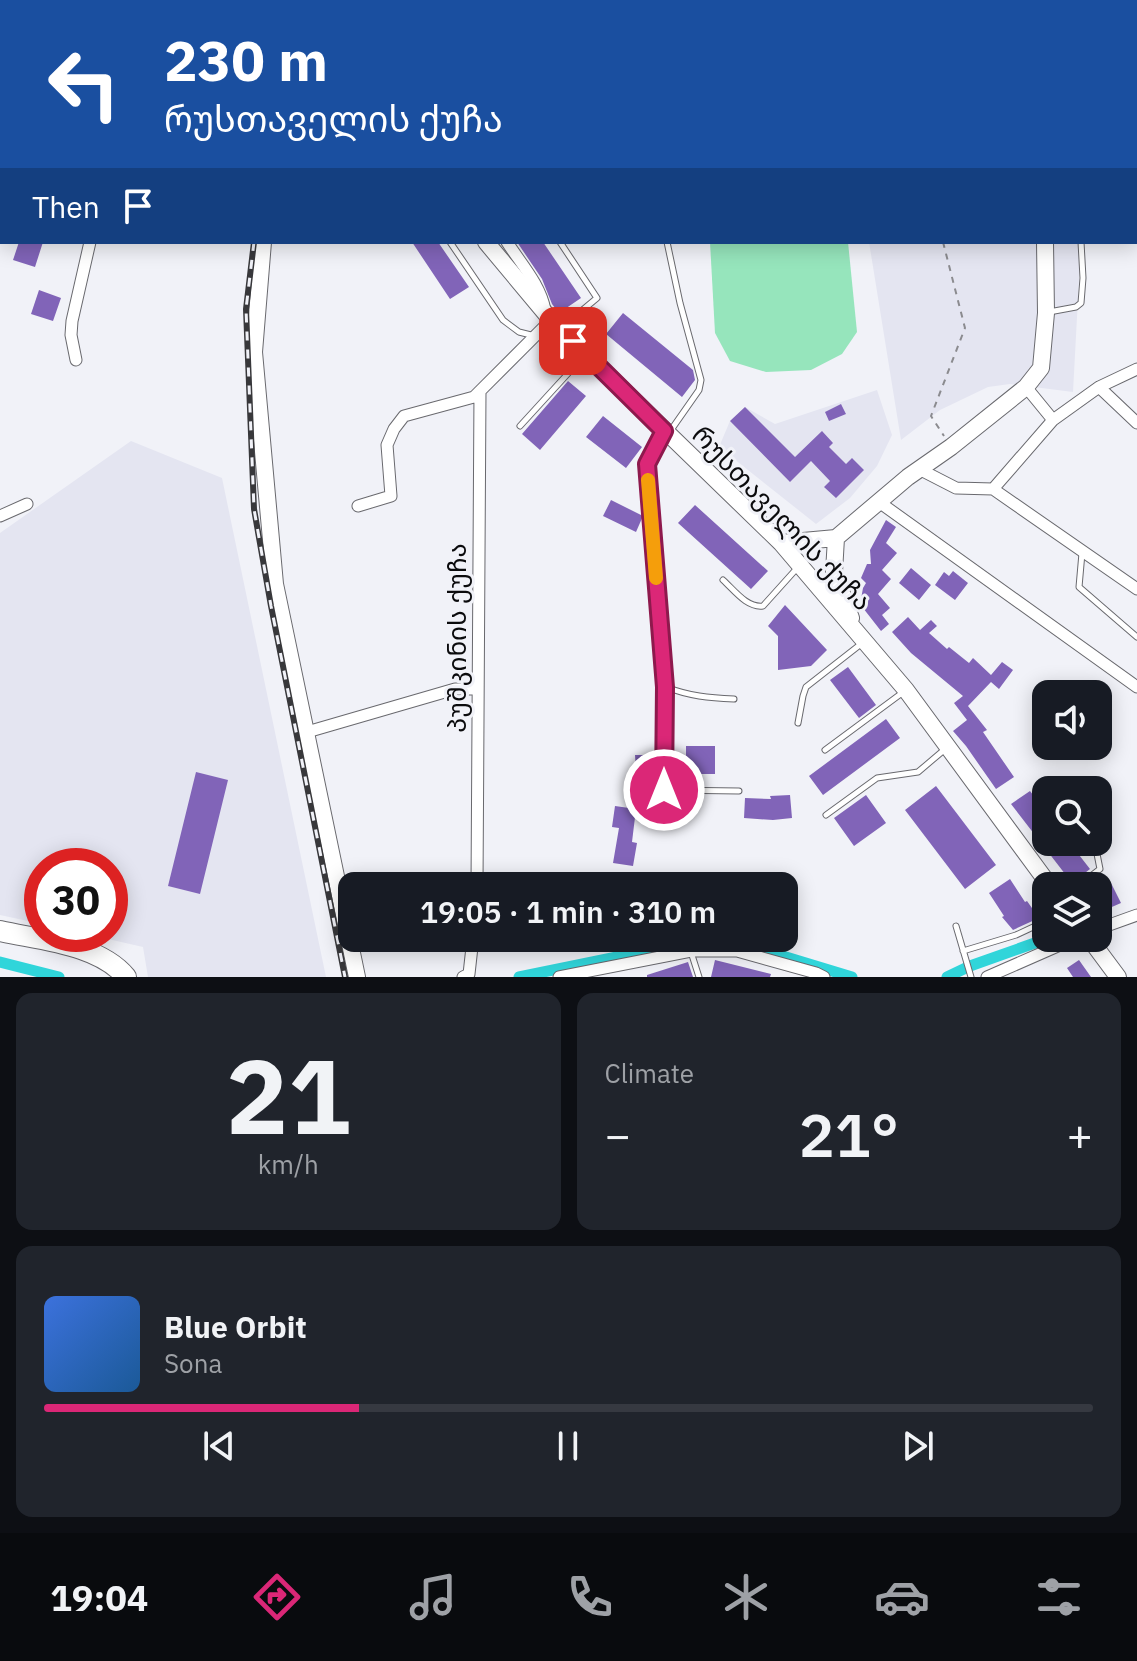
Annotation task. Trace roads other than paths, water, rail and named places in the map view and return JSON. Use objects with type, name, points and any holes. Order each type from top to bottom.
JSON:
[{"type":"highway","points":[[0,931],[90,952],[115,964],[126,976]]},
{"type":"street","points":[[76,360],[71,335],[72,321],[90,244]]},
{"type":"street","points":[[263,244],[254,352],[275,584],[338,885]]},
{"type":"street","name":"რუსთაველის ქუჩა","points":[[488,244],[552,321],[781,543],[906,690],[1040,872]]},
{"type":"street","points":[[358,506],[391,496],[387,445],[404,416],[474,397],[552,321],[536,284],[508,244]]},
{"type":"street","points":[[781,543],[836,538],[1026,387],[1041,368],[1046,313],[1045,244]]},
{"type":"street","points":[[993,489],[1053,420],[1099,387],[1137,369]]},
{"type":"street","points":[[1026,387],[1053,420]]},
{"type":"street","points":[[1099,387],[1137,423]]},
{"type":"street","name":"პუშკინის ქუჩა","points":[[477,872],[480,391]]},
{"type":"street","points":[[663,821],[665,687],[647,464],[666,433]]},
{"type":"street","points":[[919,469],[956,488],[993,489],[1137,589]]},
{"type":"street","points":[[879,502],[1137,687]]},
{"type":"street","points":[[0,516],[27,504]]},
{"type":"street","points":[[836,538],[834,572],[860,634]]},
{"type":"street","points":[[307,732],[455,689],[478,689]]},
{"type":"street","points":[[1112,924],[1137,915]]},
{"type":"street","points":[[352,952],[357,977]]},
{"type":"street","points":[[463,977],[469,974],[471,952]]},
{"type":"street","points":[[559,977],[584,975],[687,952]]},
{"type":"street","points":[[741,952],[824,977]]},
{"type":"street","points":[[987,977],[1044,952]]},
{"type":"street","points":[[1099,952],[1118,977]]},
{"type":"lane","points":[[451,244],[503,320],[519,332],[535,336]]},
{"type":"lane","points":[[552,321],[597,298],[561,244]]},
{"type":"lane","points":[[666,433],[699,390],[701,380],[667,244]]},
{"type":"lane","points":[[1046,313],[1076,307],[1081,303],[1081,244]]},
{"type":"lane","points":[[520,426],[586,354]]},
{"type":"lane","points":[[1082,551],[1079,587],[1137,637]]},
{"type":"lane","points":[[723,580],[750,605],[763,606],[800,565]]},
{"type":"lane","points":[[798,723],[806,687],[860,634]]},
{"type":"lane","points":[[665,687],[706,698],[734,699]]},
{"type":"lane","points":[[825,750],[906,690]]},
{"type":"lane","points":[[826,815],[877,778],[918,772],[948,747]]},
{"type":"lane","points":[[664,790],[739,791]]},
{"type":"lane","points":[[956,926],[970,975]]},
{"type":"lane","points":[[963,951],[1032,928]]},
{"type":"lane","points":[[691,952],[699,977]]},
{"type":"waterway","points":[[519,977],[700,940],[719,939],[852,977]]},
{"type":"waterway","points":[[947,977],[1032,944]]},
{"type":"waterway","points":[[0,962],[59,977]]},
{"type":"railway","points":[[254,244],[246,309],[254,509],[345,977]]}]
